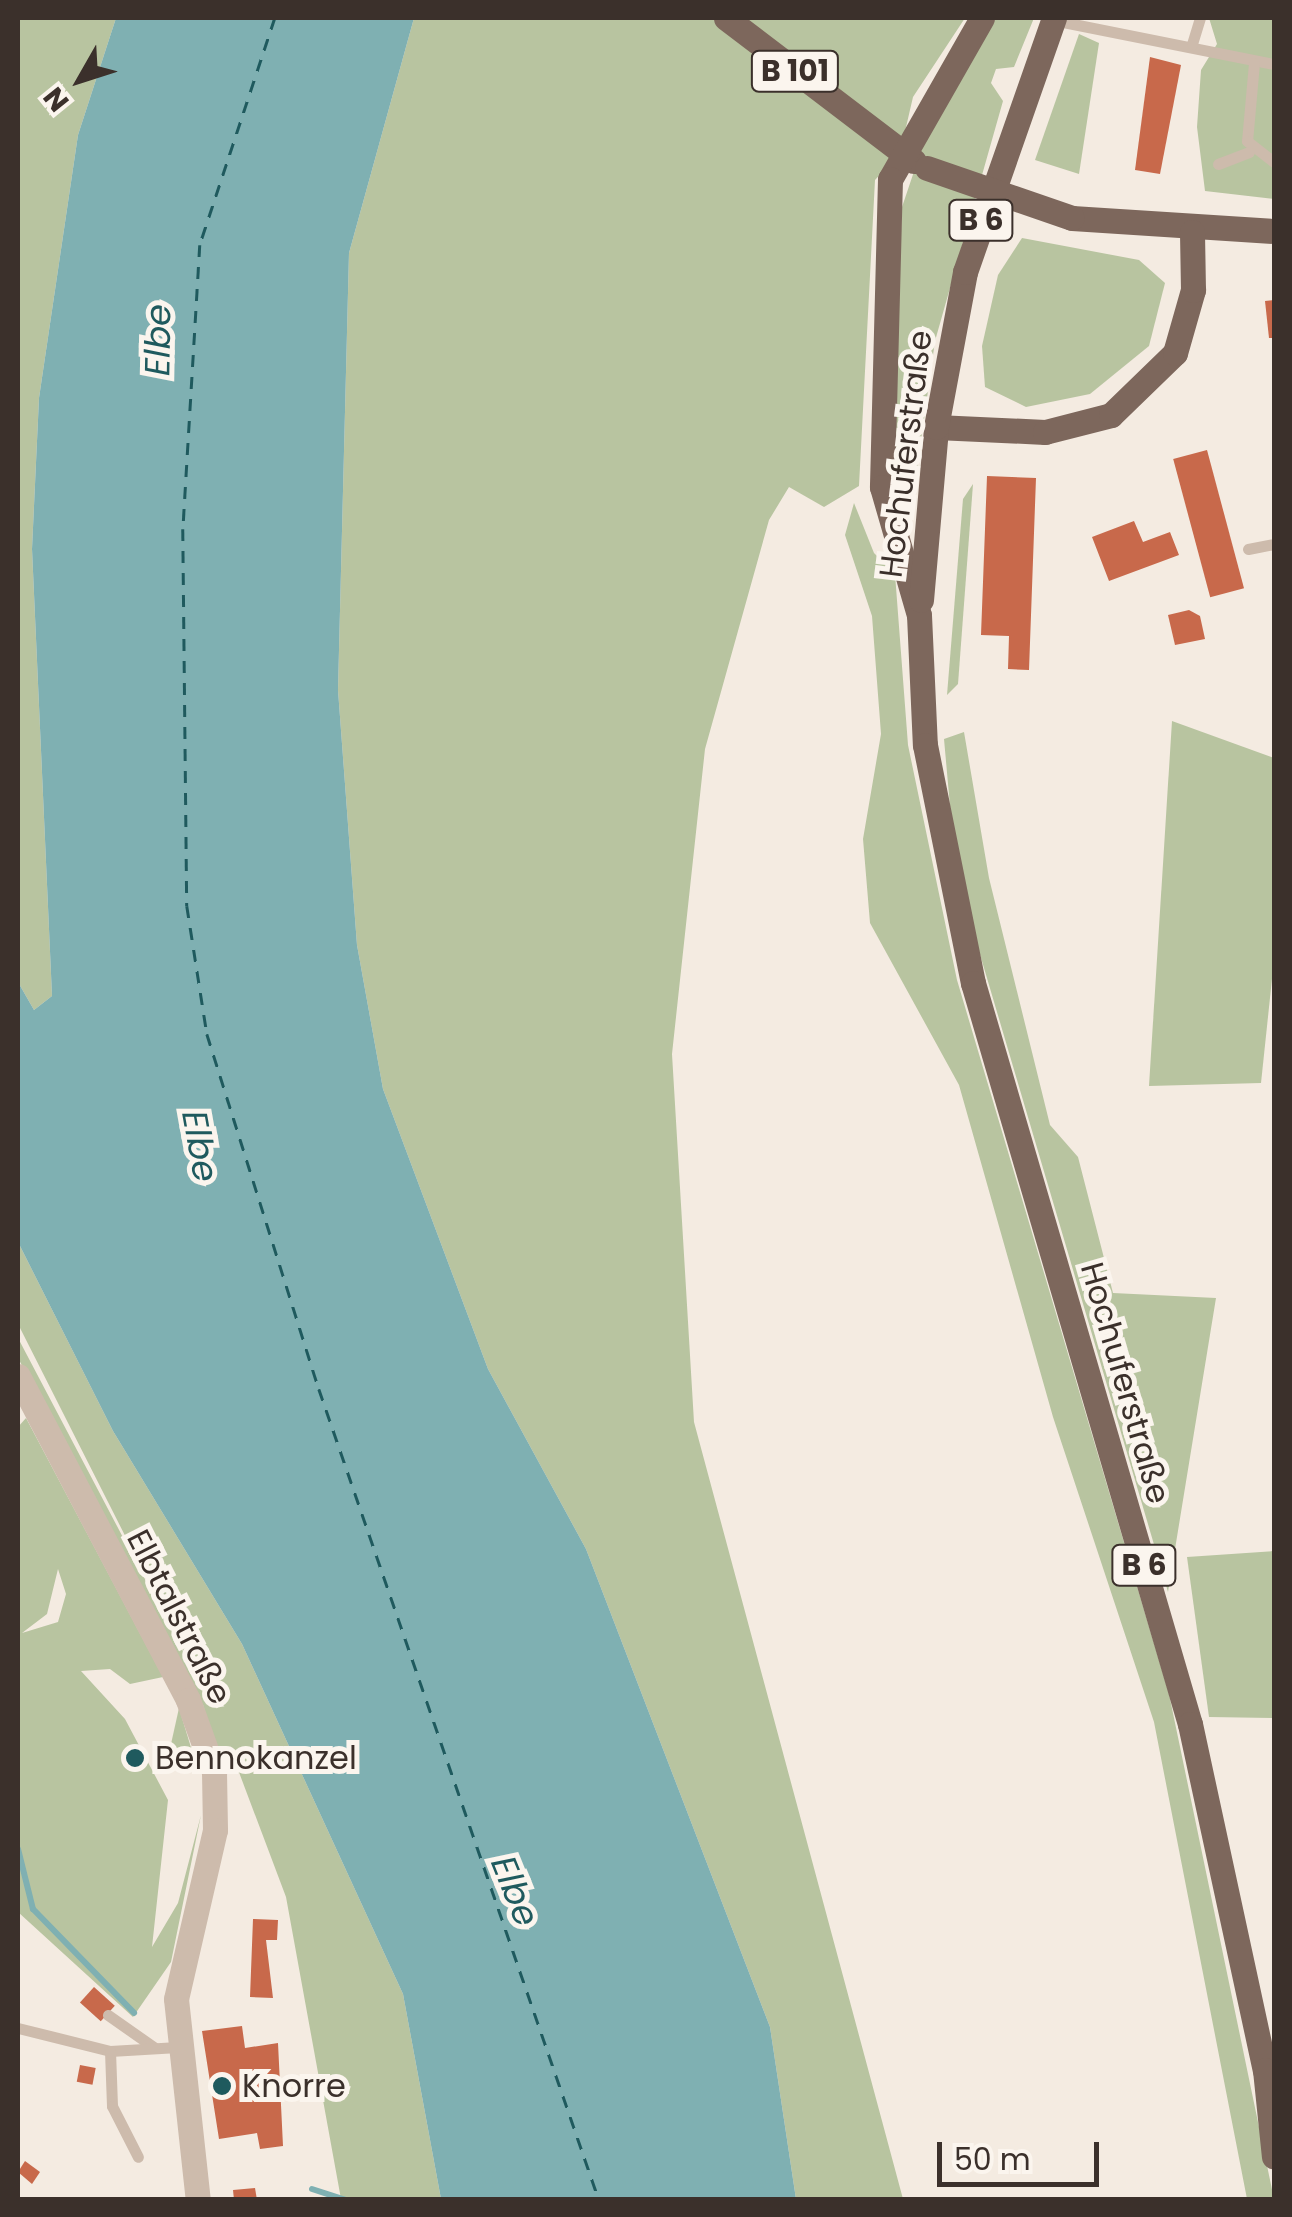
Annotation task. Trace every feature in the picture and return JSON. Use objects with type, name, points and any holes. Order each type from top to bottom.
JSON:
[{"type":"main road","name":"B 101","points":[[726,18],[900,154],[927,168],[1072,218],[1192,232],[1274,231]]},
{"type":"main road","points":[[920,615],[878,461],[890,179],[900,154],[982,18]]},
{"type":"main road","name":"Hochuferstraße","points":[[1054,19],[965,272],[936,427],[920,615],[925,744],[973,983],[1190,1724],[1265,2070],[1274,2157]]},
{"type":"main road","points":[[936,427],[1046,432],[1111,415],[1175,353],[1192,290],[1192,232]]},
{"type":"street","name":"Elbtalstraße","points":[[18,1376],[188,1700],[214,1772],[215,1830],[167,2048],[198,2200]]},
{"type":"lane","points":[[1192,44],[1200,18]]},
{"type":"lane","points":[[1054,19],[1192,44],[1254,63],[1274,64]]},
{"type":"lane","points":[[1250,152],[1254,63]]},
{"type":"lane","points":[[1218,164],[1250,152],[1274,162]]},
{"type":"lane","points":[[1248,549],[1274,544]]},
{"type":"lane","points":[[108,2015],[167,2048]]},
{"type":"lane","points":[[18,2028],[110,2051],[167,2048]]},
{"type":"lane","points":[[110,2051],[104,2074],[116,2119],[138,2157]]},
{"type":"green space","points":[[18,18],[116,18],[78,135],[39,398],[32,549],[52,996],[34,1010],[18,982]]},
{"type":"green space","points":[[414,18],[965,18],[913,97],[900,153],[875,180],[859,486],[824,507],[789,487],[769,520],[705,749],[672,1054],[694,1422],[903,2199],[796,2199],[770,2027],[586,1549],[488,1369],[383,1089],[357,945],[338,690],[349,253]]},
{"type":"green space","points":[[996,18],[1034,18],[1014,67],[996,69],[991,83],[1003,101],[935,341],[915,483],[890,480],[902,207],[928,130]]},
{"type":"green space","points":[[1209,18],[1274,18],[1274,199],[1205,191],[1197,127],[1201,70],[1217,44]]},
{"type":"green space","points":[[1079,34],[1099,43],[1079,174],[1035,160]]},
{"type":"green space","points":[[1022,238],[1139,260],[1165,283],[1149,346],[1090,394],[1026,407],[985,387],[982,346],[998,275]]},
{"type":"green space","points":[[973,484],[958,684],[947,695],[963,499]]},
{"type":"green space","points":[[854,503],[874,553],[895,574],[908,745],[957,980],[1169,1694],[1274,2199],[1247,2199],[1154,1722],[1053,1417],[959,1085],[870,923],[863,839],[881,734],[872,616],[845,535]]},
{"type":"green space","points":[[1172,721],[1274,758],[1274,960],[1261,1083],[1149,1086]]},
{"type":"green space","points":[[964,732],[989,878],[1050,1125],[1078,1157],[1113,1293],[1216,1298],[1168,1592],[956,873],[944,739]]},
{"type":"green space","points":[[18,1242],[113,1431],[242,1644],[403,1994],[441,2199],[341,2199],[286,1897],[237,1767],[223,1770],[203,1705],[18,1358],[18,1338],[197,1678],[18,1324]]},
{"type":"green space","points":[[26,1418],[163,1677],[130,1684],[110,1669],[81,1671],[125,1719],[168,1800],[152,1947],[178,1903],[201,1815],[171,1962],[133,2017],[18,1912],[18,1427]],"holes":[[[58,1569],[66,1594],[58,1622],[22,1633],[47,1614]]]},
{"type":"green space","points":[[1274,1551],[1274,1718],[1209,1717],[1187,1557]]},
{"type":"green space","points":[[179,1708],[199,1774],[171,1744]]},
{"type":"water","name":"Elbe","points":[[116,18],[414,18],[349,253],[338,690],[357,945],[383,1089],[488,1369],[586,1549],[770,2027],[796,2199],[441,2199],[403,1994],[242,1644],[113,1431],[18,1242],[18,982],[34,1010],[52,996],[32,549],[39,398],[78,135]]},
{"type":"building","points":[[1150,57],[1181,65],[1160,174],[1135,170]]},
{"type":"building","points":[[1274,300],[1274,338],[1269,338],[1265,301]]},
{"type":"building","points":[[1207,450],[1244,588],[1210,597],[1173,459]]},
{"type":"building","points":[[987,476],[1036,478],[1029,670],[1008,669],[1009,636],[981,635]]},
{"type":"building","points":[[1134,521],[1143,542],[1170,532],[1179,555],[1109,581],[1092,537]]},
{"type":"building","points":[[1189,610],[1200,616],[1205,639],[1175,645],[1168,615]]},
{"type":"building","points":[[253,1919],[278,1920],[277,1940],[266,1940],[273,1998],[250,1997]]},
{"type":"building","points":[[94,1987],[115,2006],[101,2021],[80,2003]]},
{"type":"building","points":[[242,2026],[245,2048],[278,2043],[283,2146],[260,2149],[257,2133],[219,2139],[202,2031]]},
{"type":"building","points":[[80,2065],[96,2068],[92,2085],[77,2082]]},
{"type":"building","points":[[25,2161],[40,2172],[32,2184],[18,2172]]},
{"type":"building","points":[[255,2188],[257,2200],[234,2200],[233,2190]]},
{"type":"waterway","points":[[18,1849],[33,1909],[134,2013]]},
{"type":"waterway","points":[[312,2189],[345,2200]]},
{"type":"ferry route","points":[[275,18],[200,245],[183,529],[187,906],[207,1034],[319,1389],[599,2200]]},
{"type":"place","name":"Bennokanzel","points":[[135,1758]]},
{"type":"place","name":"Knorre","points":[[222,2086]]}]
